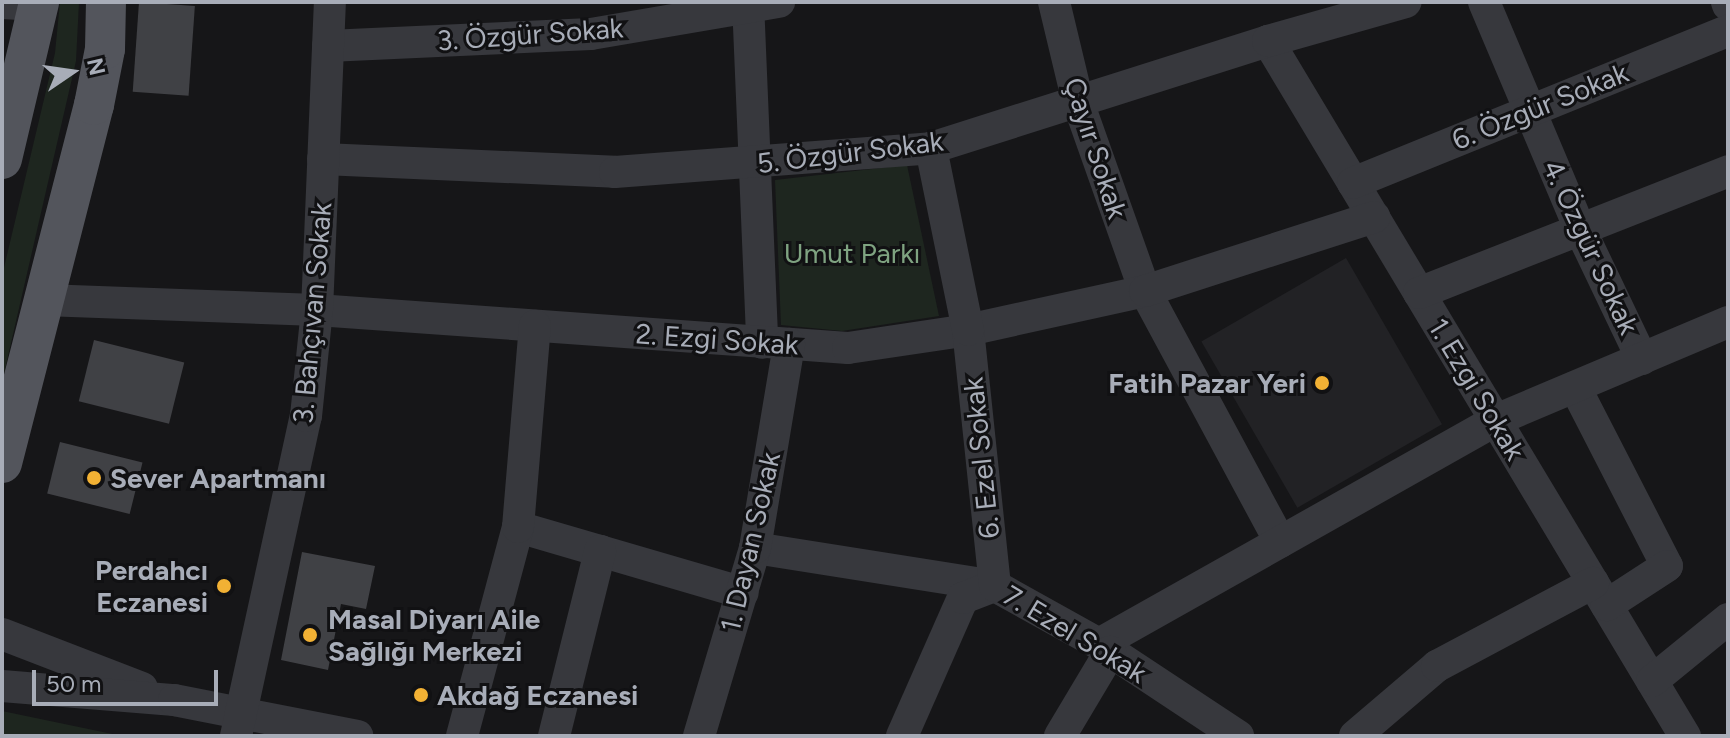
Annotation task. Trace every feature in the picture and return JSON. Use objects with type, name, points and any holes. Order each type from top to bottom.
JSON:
[{"type":"main road","points":[[2,463],[94,105],[105,49],[106,2]]},
{"type":"main road","points":[[2,159],[27,3]]},
{"type":"street","name":"3. Bahçıvan Sokak","points":[[239,724],[306,416],[317,310],[330,2]]},
{"type":"street","name":"Çayır Sokak","points":[[1054,2],[1078,102],[1145,291],[1280,542]]},
{"type":"street","name":"5. Özgür Sokak","points":[[323,159],[615,172],[755,164],[931,148],[1268,41],[1406,2]]},
{"type":"street","name":"4. Özgür Sokak","points":[[1484,2],[1580,229],[1642,359]]},
{"type":"street","name":"3. Özgür Sokak","points":[[328,46],[591,34],[758,4]]},
{"type":"street","name":"1. Dayan Sokak","points":[[699,736],[755,548],[776,344],[755,164],[758,4]]},
{"type":"street","name":"6. Özgür Sokak","points":[[1353,183],[1728,31]]},
{"type":"street","name":"1. Ezgi Sokak","points":[[1268,41],[1685,736]]},
{"type":"street","name":"6. Ezel Sokak","points":[[931,148],[968,330],[995,586]]},
{"type":"street","points":[[1419,293],[1728,171]]},
{"type":"street","name":"2. Ezgi Sokak","points":[[44,300],[317,310],[848,348],[968,330],[1145,291],[1374,217]]},
{"type":"street","points":[[1060,736],[1104,648],[1280,542],[1496,420],[1728,322]]},
{"type":"street","points":[[462,736],[518,527],[535,326]]},
{"type":"street","points":[[1355,736],[1437,666],[1667,566],[1575,387]]},
{"type":"street","points":[[518,527],[743,593]]},
{"type":"street","name":"7. Ezel Sokak","points":[[755,548],[995,586],[1104,648],[1238,736]]},
{"type":"street","points":[[554,736],[600,551]]},
{"type":"street","points":[[902,736],[963,598],[995,586]]},
{"type":"street","points":[[1652,681],[1728,619]]},
{"type":"street","points":[[2,634],[239,724],[357,736]]},
{"type":"street","points":[[2,686],[174,700]]},
{"type":"shaded area","name":"Fatih Pazar Yeri","points":[[1346,258],[1442,424],[1297,508],[1201,342]]},
{"type":"green space","points":[[60,2],[79,2],[76,61],[2,382],[2,276],[55,53]]},
{"type":"green space","name":"Umut Parkı","points":[[907,165],[939,316],[842,331],[781,325],[775,180]]},
{"type":"green space","points":[[2,711],[122,736],[2,736]]},
{"type":"building","points":[[139,2],[195,6],[189,96],[133,92]]},
{"type":"building","points":[[94,340],[184,362],[169,424],[79,401]]},
{"type":"building","name":"Sever Apartmanı","points":[[60,442],[142,463],[130,514],[47,493]]},
{"type":"building","name":"Masal Diyarı Aile Sağlığı Merkezi","points":[[302,552],[375,566],[366,609],[341,604],[328,670],[281,660]]},
{"type":"place","name":"Fatih Pazar Yeri","points":[[1322,383]]},
{"type":"place","name":"Sever Apartmanı","points":[[94,478]]},
{"type":"place","name":"Perdahcı Eczanesi","points":[[224,586]]},
{"type":"place","name":"Masal Diyarı Aile Sağlığı Merkezi","points":[[310,635]]},
{"type":"place","name":"Akdağ Eczanesi","points":[[421,695]]}]
